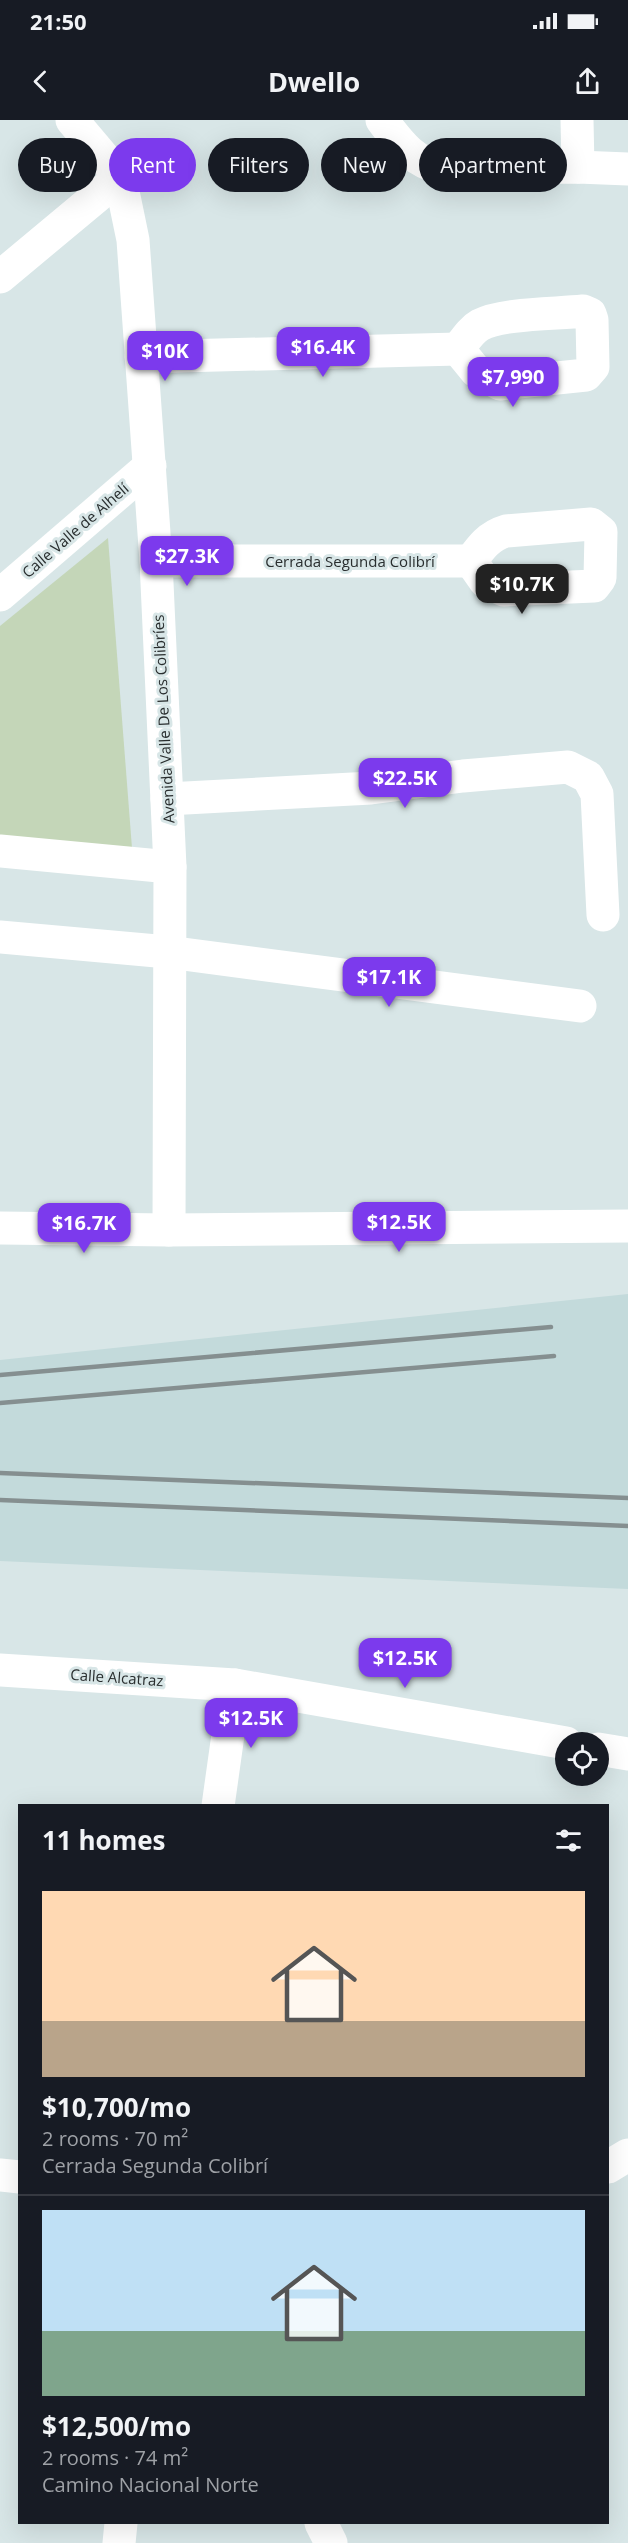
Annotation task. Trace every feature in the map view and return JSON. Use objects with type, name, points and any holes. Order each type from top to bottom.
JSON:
[{"type":"street","name":"Avenida Valle De Los Colibríes","points":[[72,120],[109,164]]},
{"type":"street","points":[[382,120],[406,150],[425,164],[443,169],[578,167],[628,169]]},
{"type":"street","points":[[577,120],[578,167]]},
{"type":"street","points":[[0,277],[109,186]]},
{"type":"street","name":"Avenida Valle De Los Colibríes","points":[[123,192],[133,240],[150,466],[167,799],[170,867],[169,1230]]},
{"type":"street","points":[[141,357],[458,349]]},
{"type":"street","name":"Calle Valle de Alhelí","points":[[0,595],[150,466]]},
{"type":"street","name":"Cerrada Segunda Colibrí","points":[[156,561],[471,561]]},
{"type":"street","points":[[167,799],[371,788],[463,776],[568,767],[588,777],[597,794],[603,915]]},
{"type":"street","points":[[0,850],[170,867]]},
{"type":"street","points":[[0,937],[168,952],[580,1006]]},
{"type":"street","points":[[0,1228],[169,1230],[628,1226]]},
{"type":"street","name":"Calle Alcatraz","points":[[0,1670],[235,1685],[555,1741]]},
{"type":"street","points":[[218,1804],[235,1685]]},
{"type":"street","points":[[609,1751],[628,1754]]},
{"type":"street","points":[[609,2166],[628,2154]]},
{"type":"street","points":[[0,2175],[18,2176]]},
{"type":"street","points":[[119,2543],[121,2524]]},
{"type":"street","points":[[322,2524],[331,2543]]},
{"type":"shaded area","points":[[628,1294],[628,1589],[0,1561],[0,1360]]},
{"type":"green space","points":[[108,538],[133,861],[0,841],[0,626]]},
{"type":"railway","points":[[0,1375],[551,1327]]},
{"type":"railway","points":[[0,1403],[554,1356]]},
{"type":"railway","points":[[0,1473],[628,1498]]},
{"type":"railway","points":[[0,1500],[628,1526]]}]
